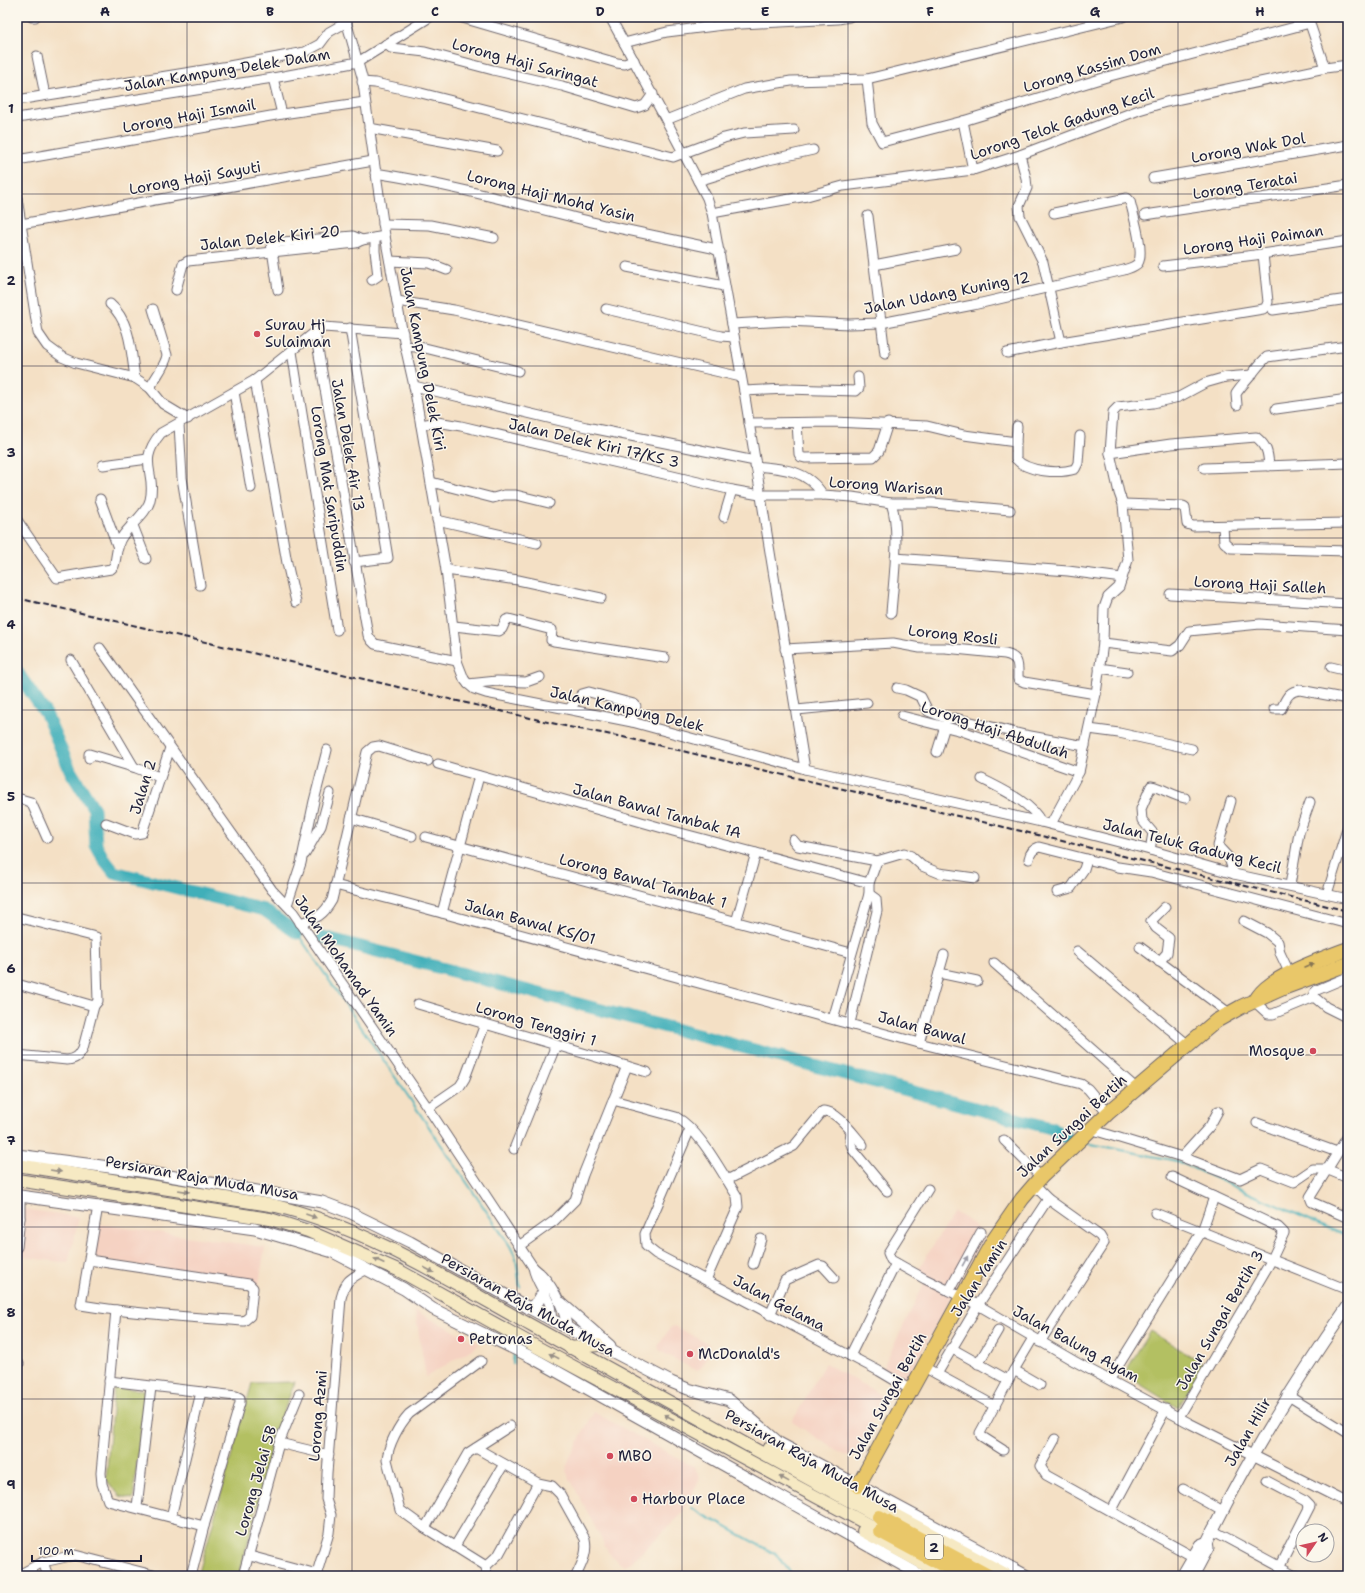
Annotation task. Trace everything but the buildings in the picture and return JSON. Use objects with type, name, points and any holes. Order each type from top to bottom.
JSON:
[{"type":"main road","points":[[1255,1002],[1262,990],[1268,985],[1348,949]]},
{"type":"main road","name":"Jalan Sungai Bertih","points":[[858,1486],[993,1241],[1037,1181],[1090,1129],[1210,1025],[1229,1013],[1283,988],[1348,964]]},
{"type":"main road","name":"Persiaran Raja Muda Musa","points":[[17,1165],[237,1199],[302,1212],[340,1226],[396,1253],[704,1422],[879,1524],[964,1576]]},
{"type":"main road","name":"Persiaran Raja Muda Musa","points":[[17,1180],[221,1210],[270,1219],[308,1231],[398,1270],[534,1352],[803,1490],[879,1524],[988,1576]]},
{"type":"main road","points":[[570,1348],[598,1345]]},
{"type":"main road","points":[[704,1422],[785,1456],[1009,1576]]},
{"type":"main road","points":[[803,1490],[824,1510],[906,1560],[946,1576]]},
{"type":"main road","points":[[972,1547],[1009,1576]]},
{"type":"street","name":"Jalan Kampung Delek Dalam","points":[[17,118],[273,78],[358,62],[430,17]]},
{"type":"street","points":[[459,17],[617,63],[625,64],[634,60]]},
{"type":"street","points":[[610,17],[653,94],[682,153],[698,181],[712,214],[744,391],[785,649],[797,710],[805,769]]},
{"type":"street","points":[[624,43],[667,32],[723,25],[838,20],[849,17]]},
{"type":"street","points":[[666,120],[744,89],[791,81],[867,79],[1122,17]]},
{"type":"street","points":[[17,100],[229,66],[305,52],[320,44],[329,32],[346,20],[358,62]]},
{"type":"street","points":[[1309,20],[1325,68]]},
{"type":"street","name":"Lorong Kassim Dom","points":[[867,79],[872,123],[882,142],[963,121],[1090,81],[1309,20]]},
{"type":"street","name":"Lorong Haji Saringat","points":[[386,44],[391,48],[426,52],[493,70],[562,86],[636,108],[645,105],[653,94]]},
{"type":"street","points":[[37,56],[45,95]]},
{"type":"street","name":"Jalan Kampung Delek Kiri","points":[[358,62],[366,102],[373,161],[383,224],[405,346],[414,386],[429,423],[431,482],[446,570],[454,626],[457,661]]},
{"type":"street","name":"Lorong Telok Gadung Kecil","points":[[712,214],[807,196],[843,186],[973,170],[1020,155],[1139,110],[1166,102],[1325,68],[1348,65]]},
{"type":"street","points":[[273,78],[282,114]]},
{"type":"street","points":[[362,82],[375,83],[428,95],[673,157],[744,133],[794,130]]},
{"type":"street","name":"Lorong Haji Ismail","points":[[17,160],[282,114],[366,102]]},
{"type":"street","points":[[963,121],[973,170]]},
{"type":"street","points":[[369,128],[497,151]]},
{"type":"street","name":"Lorong Wak Dol","points":[[1153,178],[1348,145]]},
{"type":"street","points":[[698,181],[764,161],[813,150]]},
{"type":"street","points":[[1020,155],[1027,188],[1019,206],[1020,216],[1028,234],[1038,250],[1061,342]]},
{"type":"street","name":"Lorong Haji Sayuti","points":[[21,224],[373,161]]},
{"type":"street","name":"Lorong Haji Mohd Yasin","points":[[375,172],[478,193],[607,225],[712,248],[720,252]]},
{"type":"street","name":"Lorong Teratai","points":[[1145,215],[1348,184]]},
{"type":"street","points":[[17,198],[18,213],[38,333],[41,339],[47,346],[57,353],[76,363],[135,378],[150,388],[163,404],[188,419]]},
{"type":"street","name":"Jalan Udang Kuning 12","points":[[732,324],[787,321],[849,324],[881,323],[973,305],[1124,270],[1136,265],[1139,261],[1141,252],[1130,201],[1128,198],[1054,213]]},
{"type":"street","points":[[868,216],[885,354]]},
{"type":"street","points":[[383,224],[430,225],[494,238]]},
{"type":"street","name":"Jalan Delek Kiri 20","points":[[176,290],[183,264],[188,261],[272,247],[356,243],[358,238],[375,238],[385,236]]},
{"type":"street","points":[[372,280],[378,276],[375,238]]},
{"type":"street","name":"Lorong Haji Paiman","points":[[1162,266],[1262,254],[1348,241]]},
{"type":"street","points":[[272,247],[278,290]]},
{"type":"street","points":[[874,264],[956,249]]},
{"type":"street","points":[[1007,353],[1061,342],[1266,307],[1268,302],[1262,254]]},
{"type":"street","points":[[390,262],[429,263],[447,270]]},
{"type":"street","points":[[627,267],[724,286]]},
{"type":"street","points":[[1273,310],[1348,299]]},
{"type":"street","points":[[397,301],[454,310],[741,377]]},
{"type":"street","points":[[110,304],[120,316],[126,327],[135,378]]},
{"type":"street","points":[[150,388],[156,374],[166,360],[167,355],[153,309]]},
{"type":"street","points":[[606,309],[721,336],[734,337]]},
{"type":"street","points":[[17,520],[57,578],[111,569],[114,566],[121,537],[150,502],[151,484],[148,459],[154,441],[161,433],[256,380],[315,332],[324,327],[403,333]]},
{"type":"street","points":[[350,328],[388,558],[354,562]]},
{"type":"street","name":"Jalan Delek Air 13","points":[[315,332],[354,562],[368,635],[375,644],[457,661]]},
{"type":"street","points":[[405,346],[425,348],[518,371]]},
{"type":"street","points":[[1238,405],[1236,394],[1245,381],[1252,375],[1257,366],[1266,357],[1348,346]]},
{"type":"street","name":"Lorong Mat Saripuddin","points":[[292,352],[337,630]]},
{"type":"street","points":[[1051,824],[1079,772],[1096,694],[1103,643],[1104,608],[1108,597],[1119,587],[1128,560],[1124,504],[1119,493],[1110,452],[1113,412],[1118,407],[1179,397],[1205,383],[1219,379],[1252,375]]},
{"type":"street","points":[[744,391],[786,389],[856,391],[859,388],[858,377]]},
{"type":"street","points":[[256,380],[287,564],[296,602]]},
{"type":"street","points":[[414,386],[586,427],[790,470],[813,481],[823,495]]},
{"type":"street","points":[[234,392],[251,488]]},
{"type":"street","points":[[1276,409],[1348,399]]},
{"type":"street","name":"Jalan Delek Kiri 17/KS 3","points":[[429,423],[461,426],[732,490],[760,495]]},
{"type":"street","points":[[749,423],[888,423],[927,426],[964,435],[1016,442]]},
{"type":"street","points":[[797,423],[799,454],[801,457],[805,458],[873,457],[879,451],[888,423]]},
{"type":"street","points":[[179,424],[182,478],[200,585]]},
{"type":"street","points":[[1017,426],[1016,459],[1021,465],[1035,470],[1069,471],[1075,469],[1078,463],[1080,436]]},
{"type":"street","points":[[1110,452],[1171,444],[1256,437],[1265,444],[1268,449],[1269,466]]},
{"type":"street","points":[[103,465],[148,459]]},
{"type":"street","points":[[1204,468],[1348,463]]},
{"type":"street","points":[[431,482],[493,498],[504,494],[516,495],[549,503]]},
{"type":"street","points":[[724,516],[732,490]]},
{"type":"street","name":"Lorong Warisan","points":[[760,495],[823,495],[852,497],[891,503],[933,503],[1010,510]]},
{"type":"street","points":[[100,499],[118,548]]},
{"type":"street","points":[[891,503],[894,511],[895,558],[891,613]]},
{"type":"street","points":[[1124,504],[1179,505],[1185,507],[1187,524],[1193,526],[1348,523]]},
{"type":"street","points":[[437,520],[537,543]]},
{"type":"street","points":[[132,523],[146,559]]},
{"type":"street","points":[[1223,526],[1224,542],[1231,548],[1348,551]]},
{"type":"street","points":[[895,558],[1068,571],[1122,578]]},
{"type":"street","points":[[446,570],[518,580],[602,598]]},
{"type":"street","name":"Lorong Haji Salleh","points":[[1170,594],[1348,604]]},
{"type":"street","points":[[454,626],[500,631],[506,620],[509,619],[552,630],[551,640],[554,641],[665,658]]},
{"type":"street","points":[[1103,643],[1172,651],[1180,645],[1189,631],[1260,624],[1348,630]]},
{"type":"street","name":"Lorong Rosli","points":[[785,649],[893,642],[920,648],[945,648],[1005,654],[1013,656],[1017,660],[1018,679],[1024,682],[1096,694]]},
{"type":"street","name":"Jalan Mohamad Yamin","points":[[100,648],[272,890],[287,905],[300,923],[428,1108],[533,1267],[540,1272],[561,1303],[568,1329]]},
{"type":"street","points":[[71,660],[134,767]]},
{"type":"street","points":[[457,661],[464,679],[468,684],[497,681],[526,682],[540,676]]},
{"type":"street","points":[[1332,667],[1348,671]]},
{"type":"street","points":[[1099,668],[1127,672]]},
{"type":"street","name":"Jalan Kampung Delek","points":[[468,684],[474,689],[486,693],[632,722],[805,769],[1041,822]]},
{"type":"street","points":[[897,688],[906,690],[921,697],[928,711],[948,719],[955,718],[1025,735],[1085,746]]},
{"type":"street","points":[[1274,709],[1281,709],[1286,698],[1294,691],[1300,690],[1348,699]]},
{"type":"street","points":[[569,709],[582,694],[589,692],[634,704],[636,706],[632,722]]},
{"type":"street","points":[[797,710],[867,703]]},
{"type":"street","name":"Lorong Haji Abdullah","points":[[902,716],[945,726],[1079,772]]},
{"type":"street","points":[[937,752],[945,726]]},
{"type":"street","points":[[1089,729],[1119,733],[1192,749]]},
{"type":"street","points":[[300,923],[319,917],[324,913],[332,900],[367,752],[370,749],[379,746],[428,761]]},
{"type":"street","name":"Jalan 2","points":[[106,823],[135,834],[142,833],[170,748]]},
{"type":"street","points":[[287,905],[302,858],[327,750]]},
{"type":"street","points":[[89,758],[88,754],[134,767],[160,777]]},
{"type":"street","name":"Jalan Bawal Tambak 1A","points":[[438,764],[869,883]]},
{"type":"street","points":[[442,913],[479,776]]},
{"type":"street","points":[[982,779],[1015,797],[1037,813],[1041,822]]},
{"type":"street","points":[[1150,850],[1153,833],[1142,820],[1142,808],[1151,786],[1159,787],[1175,796],[1186,798]]},
{"type":"street","points":[[302,858],[321,826],[330,793]]},
{"type":"street","points":[[17,798],[31,802],[47,838]]},
{"type":"street","points":[[1231,801],[1218,846],[1229,858],[1234,874]]},
{"type":"street","points":[[1290,885],[1300,833],[1310,802]]},
{"type":"street","points":[[351,818],[412,836]]},
{"type":"street","name":"Jalan Teluk Gadung Kecil","points":[[1041,822],[1150,850],[1234,874],[1290,885],[1348,899]]},
{"type":"street","points":[[1326,894],[1348,826]]},
{"type":"street","name":"Lorong Bawal Tambak 1","points":[[426,836],[851,953]]},
{"type":"street","points":[[794,840],[798,846],[877,861],[904,853],[912,856],[922,866],[939,873],[975,878]]},
{"type":"street","points":[[1029,859],[1030,854],[1035,848],[1039,847],[1118,867],[1151,872],[1348,924]]},
{"type":"street","points":[[736,922],[756,853]]},
{"type":"street","points":[[1057,892],[1072,888],[1084,869],[1087,859]]},
{"type":"street","points":[[833,1019],[869,894],[869,883],[877,861]]},
{"type":"street","name":"Jalan Bawal KS/01","points":[[335,885],[717,987]]},
{"type":"street","points":[[850,1024],[877,911],[876,899],[869,894]]},
{"type":"street","points":[[1159,962],[1167,953],[1169,938],[1156,928],[1151,921],[1164,907]]},
{"type":"street","points":[[17,916],[96,936],[98,1001],[94,1006],[83,1048],[80,1054],[74,1059],[67,1060],[17,1055]]},
{"type":"street","points":[[1244,921],[1267,932],[1278,942],[1280,953],[1290,974]]},
{"type":"street","points":[[1140,947],[1229,1013]]},
{"type":"street","points":[[1078,952],[1187,1044]]},
{"type":"street","points":[[919,1043],[944,955]]},
{"type":"street","points":[[994,963],[1137,1088]]},
{"type":"street","points":[[939,973],[977,981]]},
{"type":"street","points":[[1314,997],[1314,993],[1317,990],[1348,977]]},
{"type":"street","points":[[17,984],[94,1006]]},
{"type":"street","name":"Jalan Bawal","points":[[717,987],[919,1043],[1081,1084],[1088,1089],[1108,1113]]},
{"type":"street","points":[[1255,1002],[1268,1014],[1273,1014],[1314,997]]},
{"type":"street","points":[[1314,997],[1326,1007],[1348,1018]]},
{"type":"street","name":"Lorong Tenggiri 1","points":[[418,1004],[647,1072]]},
{"type":"street","points":[[428,1108],[460,1086],[465,1078],[485,1024]]},
{"type":"street","points":[[514,1149],[556,1045]]},
{"type":"street","points":[[519,1246],[554,1221],[575,1200],[583,1175],[627,1066]]},
{"type":"street","points":[[613,1100],[676,1117],[683,1121],[727,1180],[737,1196],[738,1206],[706,1280]]},
{"type":"street","points":[[727,1180],[794,1146],[823,1111],[827,1111],[839,1118],[862,1145]]},
{"type":"street","points":[[1182,1157],[1210,1126],[1218,1111]]},
{"type":"street","points":[[1257,1123],[1337,1152]]},
{"type":"street","name":"Jalan Gelama","points":[[690,1129],[645,1234],[646,1246],[656,1254],[850,1356],[911,1390]]},
{"type":"street","points":[[1090,1129],[1182,1157],[1240,1179],[1261,1169],[1294,1182],[1312,1169],[1326,1169],[1348,1178]]},
{"type":"street","points":[[851,1131],[850,1141],[853,1150],[887,1191]]},
{"type":"street","points":[[1348,1136],[1312,1192],[1311,1200],[1348,1218]]},
{"type":"street","points":[[1003,1450],[981,1436],[980,1433],[1014,1370],[1089,1269],[1104,1243],[1103,1240],[1048,1199],[1037,1181],[1004,1140]]},
{"type":"street","points":[[17,1155],[140,1171],[322,1202],[351,1213],[410,1242],[625,1359],[688,1389],[729,1400],[779,1443],[1027,1576]]},
{"type":"street","points":[[1110,1380],[1202,1231],[1214,1197],[1172,1177]]},
{"type":"street","name":"Jalan Balung Ayam","points":[[928,1189],[888,1253],[888,1257],[896,1263],[978,1305],[1037,1340],[1110,1380],[1348,1504]]},
{"type":"street","points":[[17,1247],[19,1196],[255,1228],[333,1252],[404,1289],[433,1309],[534,1352],[906,1560],[922,1576]]},
{"type":"street","name":"Jalan Sungai Bertih 3","points":[[1179,1417],[1271,1261],[1284,1233],[1281,1228],[1214,1197]]},
{"type":"street","name":"Jalan Yamin","points":[[936,1374],[978,1305],[1048,1199]]},
{"type":"street","points":[[89,1260],[249,1284],[253,1288],[250,1316],[244,1321],[116,1310],[81,1305],[98,1206]]},
{"type":"street","points":[[1155,1213],[1202,1231],[1271,1261],[1348,1290]]},
{"type":"street","points":[[949,1291],[981,1232]]},
{"type":"street","points":[[753,1264],[761,1239]]},
{"type":"street","points":[[850,1356],[896,1263]]},
{"type":"street","points":[[770,1315],[785,1280],[819,1265],[822,1266],[834,1278]]},
{"type":"street","name":"Jalan Mohamad Yamin","points":[[533,1267],[534,1274],[550,1304],[551,1320]]},
{"type":"street","name":"Lorong Azmi","points":[[316,1575],[329,1533],[331,1515],[326,1499],[341,1298],[344,1285],[348,1280],[367,1269]]},
{"type":"street","points":[[529,1308],[538,1303],[544,1291]]},
{"type":"street","points":[[561,1303],[625,1359]]},
{"type":"street","name":"Jalan Hilir","points":[[1193,1576],[1200,1544],[1207,1545],[1212,1530],[1252,1455],[1287,1396],[1348,1306]]},
{"type":"street","points":[[116,1310],[102,1474],[102,1484],[108,1501],[137,1507],[204,1526]]},
{"type":"street","points":[[978,1364],[998,1330]]},
{"type":"street","points":[[951,1348],[1008,1380]]},
{"type":"street","points":[[481,1361],[405,1418],[387,1452],[386,1460],[400,1510],[425,1528],[486,1566]]},
{"type":"street","points":[[924,1367],[995,1406]]},
{"type":"street","points":[[1014,1370],[1040,1384]]},
{"type":"street","points":[[109,1381],[236,1396],[240,1398],[240,1403],[204,1526],[192,1576]]},
{"type":"street","points":[[137,1507],[152,1387]]},
{"type":"street","points":[[170,1517],[201,1392]]},
{"type":"street","name":"Lorong Jelai 5B","points":[[243,1576],[250,1556],[279,1443],[299,1394]]},
{"type":"street","points":[[1287,1396],[1348,1433]]},
{"type":"street","points":[[1112,1510],[1166,1409]]},
{"type":"street","points":[[425,1528],[468,1453],[510,1426]]},
{"type":"street","points":[[1055,1439],[1042,1461],[1040,1466],[1042,1471],[1197,1559]]},
{"type":"street","points":[[279,1443],[329,1455]]},
{"type":"street","points":[[476,1448],[538,1483],[552,1486],[560,1494],[585,1538],[586,1555],[576,1576]]},
{"type":"street","points":[[455,1546],[504,1464]]},
{"type":"street","points":[[1267,1481],[1305,1501],[1310,1506],[1279,1566]]},
{"type":"street","points":[[486,1566],[499,1554],[538,1483]]},
{"type":"street","points":[[1183,1489],[1222,1511]]},
{"type":"street","points":[[1212,1530],[1293,1575]]},
{"type":"street","points":[[17,1576],[43,1562],[75,1555],[157,1576]]},
{"type":"street","points":[[250,1556],[316,1575]]},
{"type":"street","name":"Jalan Hilir","points":[[1182,1576],[1197,1559]]},
{"type":"street","points":[[43,1562],[48,1576]]},
{"type":"street","points":[[486,1566],[487,1576]]},
{"type":"shaded area","points":[[23,1209],[79,1217],[68,1263],[17,1256],[17,1220]]},
{"type":"shaded area","points":[[954,1212],[972,1223],[983,1237],[905,1383],[882,1369],[925,1282],[914,1276]]},
{"type":"shaded area","points":[[97,1224],[265,1247],[259,1284],[91,1258]]},
{"type":"shaded area","points":[[415,1311],[480,1344],[426,1377]]},
{"type":"shaded area","points":[[674,1326],[709,1344],[711,1348],[701,1368],[697,1370],[693,1369],[660,1351],[658,1346],[670,1328]]},
{"type":"shaded area","points":[[825,1363],[885,1397],[855,1455],[851,1457],[846,1456],[792,1422]]},
{"type":"shaded area","name":"Harbour Place","points":[[594,1412],[695,1468],[700,1478],[681,1515],[630,1563],[624,1565],[619,1563],[608,1552],[566,1471],[569,1459]]},
{"type":"green space","points":[[1150,1331],[1204,1364],[1178,1408],[1124,1374]]},
{"type":"green space","points":[[295,1382],[279,1424],[239,1576],[198,1576],[252,1383]]},
{"type":"green space","points":[[114,1388],[145,1390],[133,1499],[120,1496],[106,1480]]},
{"type":"waterway","points":[[17,672],[46,714],[71,772],[94,809],[96,845],[103,858],[114,872],[264,910],[297,933]]},
{"type":"waterway","points":[[297,933],[510,1246],[516,1258],[520,1287]]},
{"type":"waterway","points":[[323,937],[1051,1128],[1066,1137]]},
{"type":"waterway","points":[[1086,1143],[1177,1161],[1348,1237]]},
{"type":"waterway","points":[[513,1364],[514,1353]]},
{"type":"waterway","points":[[691,1508],[777,1555],[793,1576]]},
{"type":"railway","points":[[17,598],[569,727],[623,737],[1021,831],[1348,911]]},
{"type":"place","name":"Surau Hj Sulaiman","points":[[257,334]]},
{"type":"place","name":"Mosque","points":[[1313,1051]]},
{"type":"place","name":"Petronas","points":[[461,1339]]},
{"type":"place","name":"McDonald's","points":[[690,1354]]},
{"type":"place","name":"MBO","points":[[610,1456]]},
{"type":"place","name":"Harbour Place","points":[[634,1499]]}]
